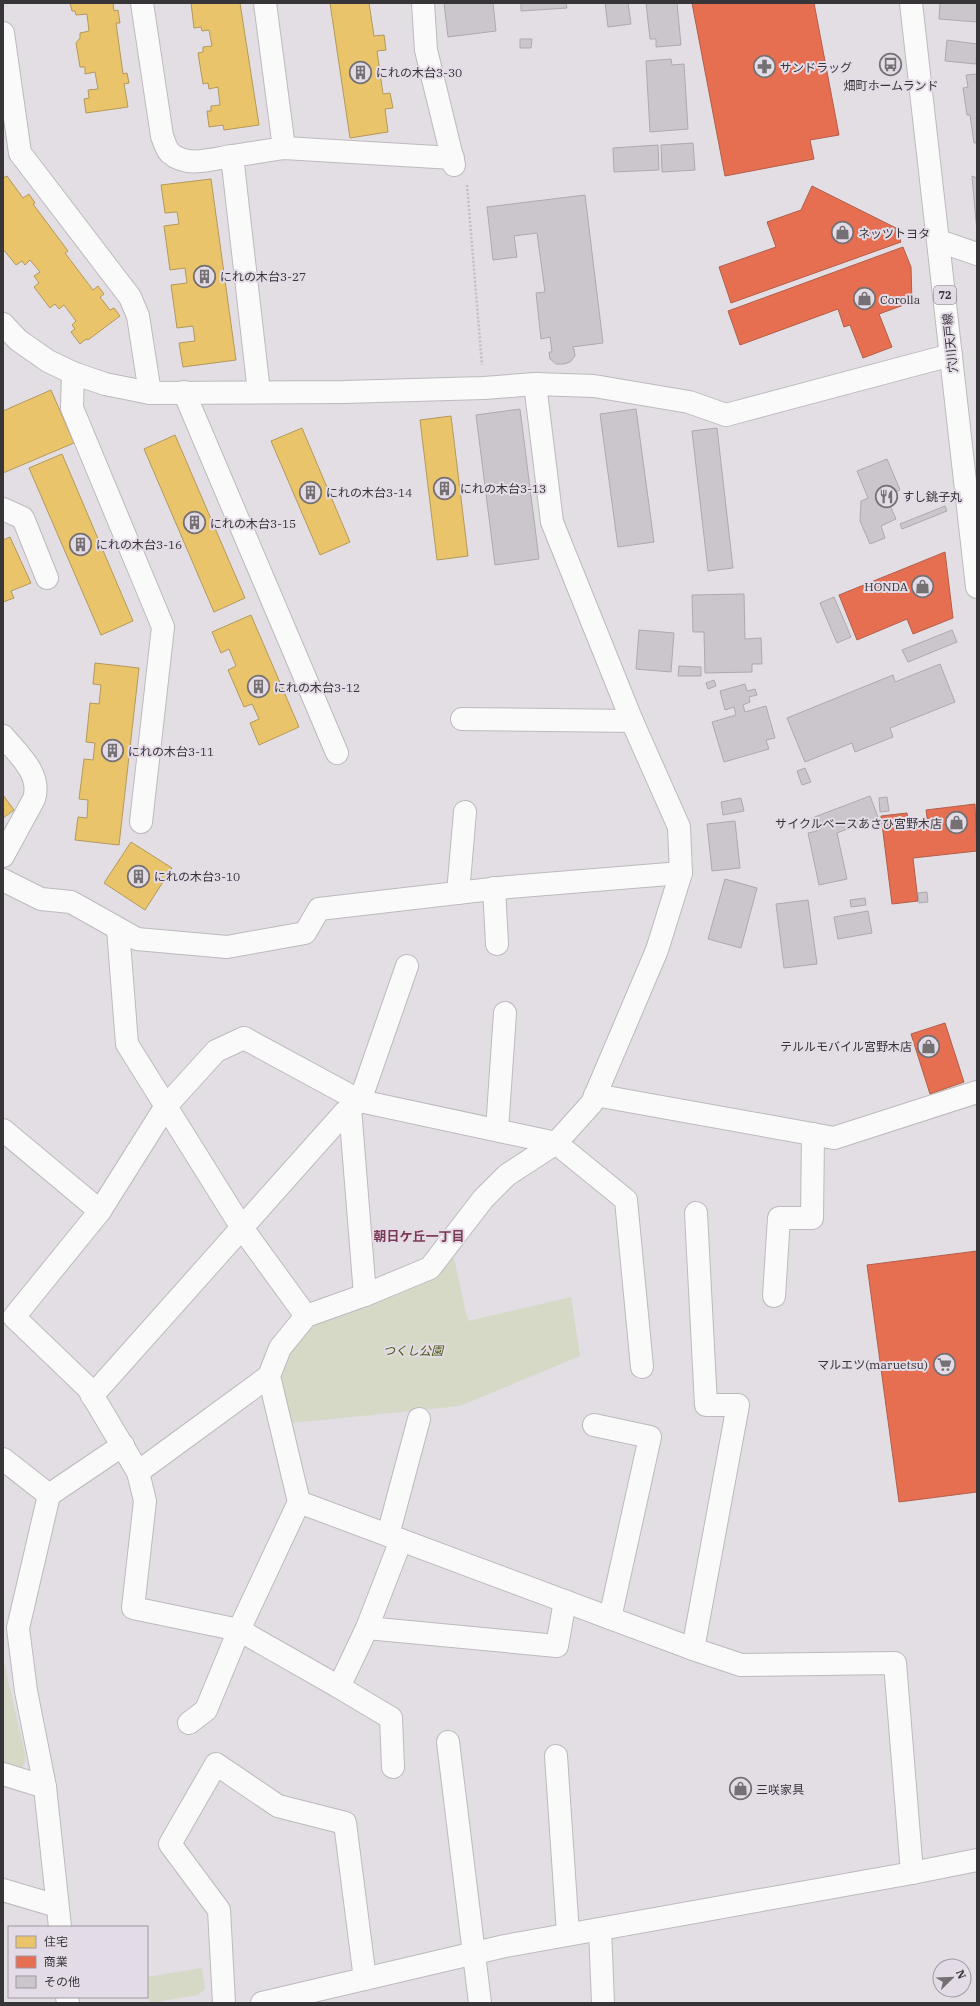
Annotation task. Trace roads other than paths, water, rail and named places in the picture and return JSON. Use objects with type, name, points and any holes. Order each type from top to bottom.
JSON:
[{"type":"street","points":[[142,3],[162,136],[169,152],[181,160],[195,161],[284,148],[458,167],[426,50],[423,3]]},
{"type":"street","points":[[265,3],[284,148]]},
{"type":"street","name":"穴川天戸線","points":[[911,3],[951,355],[973,529],[977,587]]},
{"type":"street","points":[[3,33],[20,153],[130,296],[138,316],[150,393]]},
{"type":"street","points":[[232,156],[259,392]]},
{"type":"street","points":[[939,241],[977,254]]},
{"type":"street","points":[[3,324],[18,340],[48,361],[73,373],[104,384],[150,393],[344,392],[484,388],[535,384],[601,387],[689,402],[726,415],[951,355]]},
{"type":"street","points":[[73,373],[72,408],[164,627],[141,822]]},
{"type":"street","points":[[138,1472],[269,1376],[280,1348],[306,1316],[365,1295],[430,1268],[483,1199],[507,1175],[556,1143],[592,1102],[657,950],[681,873],[679,827],[632,721],[552,522],[535,384]]},
{"type":"street","points":[[184,392],[337,753]]},
{"type":"street","points":[[3,509],[23,518],[48,578]]},
{"type":"street","points":[[462,719],[632,721]]},
{"type":"street","points":[[3,736],[31,771],[36,781],[37,790],[34,799],[3,856]]},
{"type":"street","points":[[458,892],[464,812]]},
{"type":"street","points":[[3,880],[42,899],[71,902],[137,939],[227,947],[305,933],[319,909],[494,888],[681,873]]},
{"type":"street","points":[[494,888],[497,944]]},
{"type":"street","points":[[118,929],[127,1044],[242,1228],[306,1316]]},
{"type":"street","points":[[92,1396],[355,1104],[407,966]]},
{"type":"street","points":[[497,1130],[505,1013]]},
{"type":"street","points":[[392,1767],[391,1718],[239,1630],[133,1608],[145,1500],[138,1472],[88,1388],[14,1317],[100,1211],[166,1106],[216,1051],[244,1038],[355,1104],[497,1130],[556,1143],[626,1200],[642,1366]]},
{"type":"street","points":[[595,1095],[834,1138],[977,1092]]},
{"type":"street","points":[[355,1104],[365,1295]]},
{"type":"street","points":[[3,1130],[100,1211]]},
{"type":"street","points":[[774,1296],[779,1218],[812,1218],[813,1134]]},
{"type":"street","points":[[693,1649],[738,1405],[706,1405],[696,1213]]},
{"type":"street","points":[[189,1723],[206,1710],[239,1630],[300,1502],[269,1376]]},
{"type":"street","points":[[339,1687],[367,1628],[394,1538],[419,1419]]},
{"type":"street","points":[[594,1425],[650,1437],[610,1618]]},
{"type":"street","points":[[60,1926],[45,1787],[26,1691],[18,1628],[49,1495],[123,1445]]},
{"type":"street","points":[[3,1459],[49,1495]]},
{"type":"street","points":[[300,1502],[693,1649],[741,1665],[894,1663],[912,1873]]},
{"type":"street","points":[[367,1628],[557,1646],[565,1601]]},
{"type":"street","points":[[448,1742],[480,2003]]},
{"type":"street","points":[[556,1756],[568,1934]]},
{"type":"street","points":[[224,2003],[219,1910],[170,1844],[216,1764],[278,1806],[345,1823],[365,1979]]},
{"type":"street","points":[[3,1774],[45,1787]]},
{"type":"street","points":[[262,2003],[473,1953],[568,1934],[912,1873],[977,1860]]},
{"type":"street","points":[[3,1890],[57,1906]]},
{"type":"street","points":[[600,1929],[603,2003]]},
{"type":"place","name":"畑町ホームランド","points":[[891,64]]},
{"type":"place","name":"サンドラッグ","points":[[764,67]]},
{"type":"place","name":"にれの木台3-30","points":[[360,72]]},
{"type":"place","name":"ネッツトヨタ","points":[[842,233]]},
{"type":"place","name":"にれの木台3-27","points":[[205,276]]},
{"type":"place","name":"Corolla","points":[[864,299]]},
{"type":"place","name":"にれの木台3-13","points":[[444,488]]},
{"type":"place","name":"にれの木台3-14","points":[[311,492]]},
{"type":"place","name":"すし銚子丸","points":[[886,496]]},
{"type":"place","name":"にれの木台3-15","points":[[194,523]]},
{"type":"place","name":"にれの木台3-16","points":[[81,544]]},
{"type":"place","name":"HONDA","points":[[923,586]]},
{"type":"place","name":"にれの木台3-12","points":[[258,687]]},
{"type":"place","name":"にれの木台3-11","points":[[112,751]]},
{"type":"place","name":"サイクルベースあさひ宮野木店","points":[[957,823]]},
{"type":"place","name":"にれの木台3-10","points":[[138,876]]},
{"type":"place","name":"テルルモバイル宮野木店","points":[[928,1046]]},
{"type":"place","name":"マルエツ(maruetsu)","points":[[944,1364]]},
{"type":"place","name":"三咲家具","points":[[741,1789]]},
{"type":"district","name":"朝日ケ丘一丁目","points":[[419,1236]]},
{"type":"park label","name":"つくし公園","points":[[413,1350]]}]
